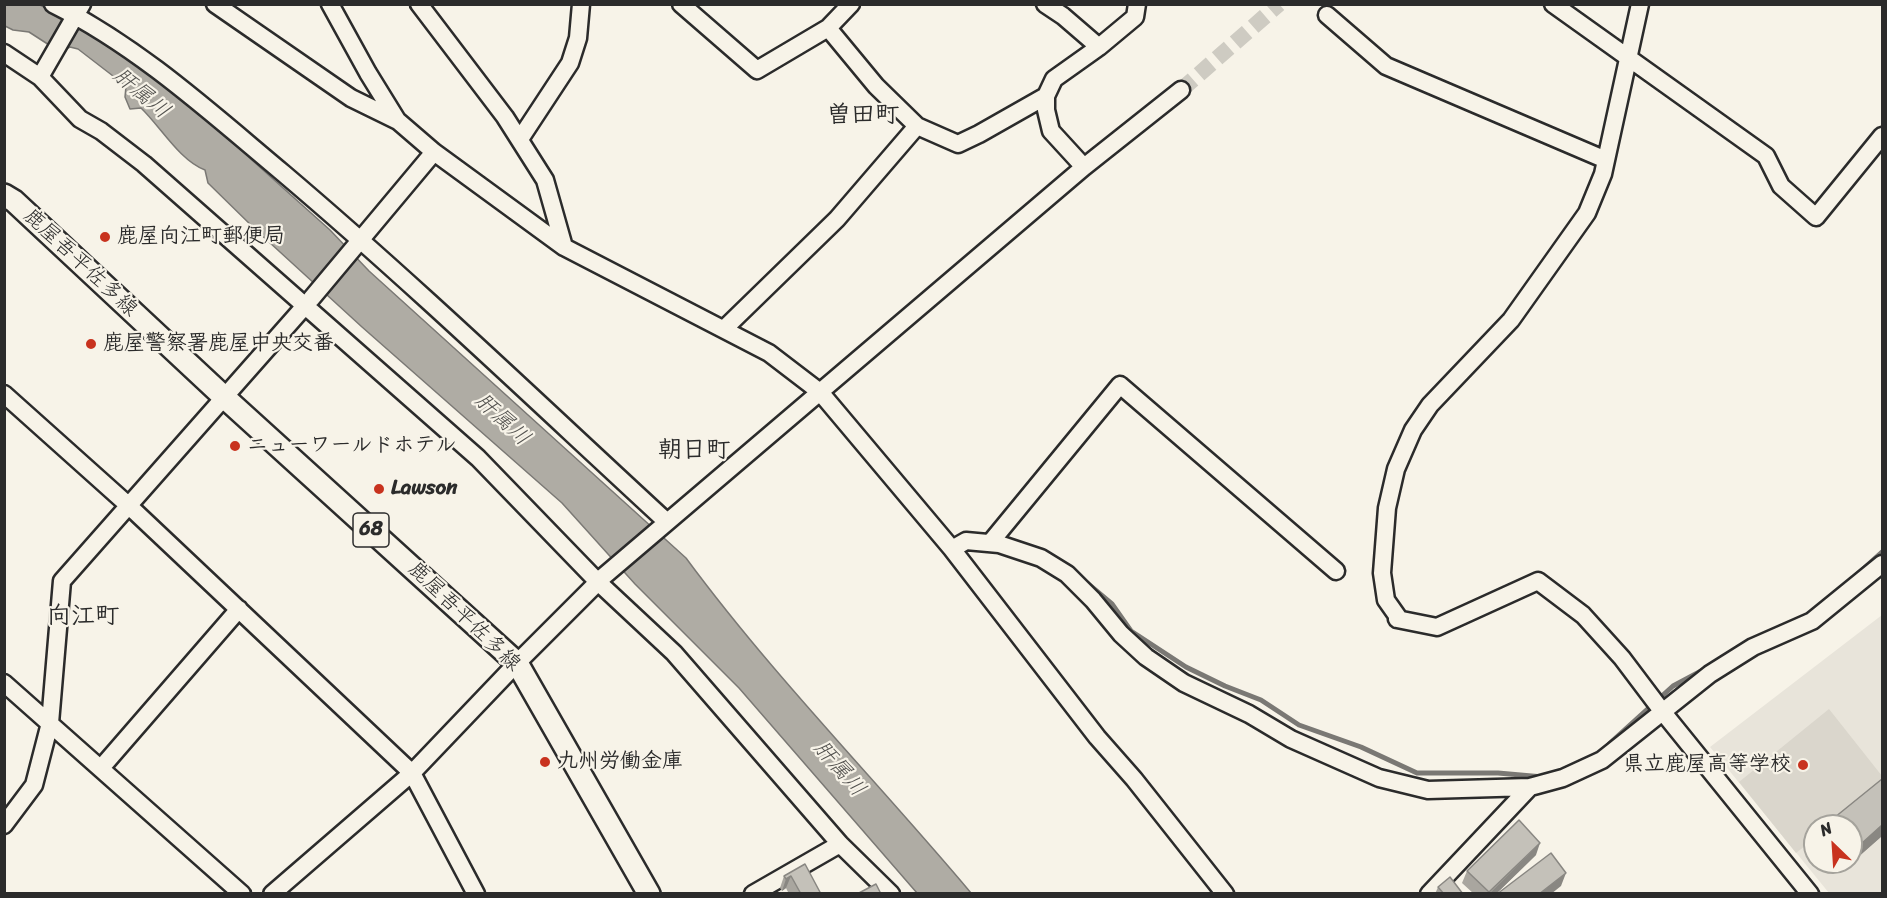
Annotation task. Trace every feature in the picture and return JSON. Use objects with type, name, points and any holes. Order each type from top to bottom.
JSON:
[{"type":"main road","name":"鹿屋吾平佐多線","points":[[4,195],[14,201],[224,397],[518,663],[649,894]]},
{"type":"street","points":[[53,4],[77,15],[120,43],[189,93],[357,243],[662,526]]},
{"type":"street","points":[[215,4],[351,98],[398,121],[434,152],[564,247],[769,353],[820,392],[952,549],[1097,737],[1134,778],[1225,894]]},
{"type":"street","points":[[330,4],[368,74],[398,121]]},
{"type":"street","points":[[419,4],[520,139],[545,180],[564,247]]},
{"type":"street","points":[[520,139],[570,63],[578,38],[581,4]]},
{"type":"street","points":[[681,4],[758,70],[828,28],[851,4]]},
{"type":"street","points":[[1045,4],[1063,16],[1099,47]]},
{"type":"street","points":[[1084,167],[1051,131],[1046,110],[1046,96],[1054,79],[1099,47],[1135,17],[1137,4]]},
{"type":"street","points":[[1553,4],[1766,156],[1781,186],[1815,217],[1882,136]]},
{"type":"street","points":[[1640,4],[1603,174],[1587,213],[1518,310],[1430,405],[1413,430],[1396,468],[1388,508],[1382,573],[1386,600],[1398,617],[1397,619],[1437,627],[1538,581],[1583,615],[1622,658],[1810,894]]},
{"type":"street","points":[[40,77],[77,15]]},
{"type":"street","points":[[1327,15],[1386,66],[1606,160]]},
{"type":"street","points":[[828,28],[876,86],[917,126],[958,144],[1046,96]]},
{"type":"street","points":[[4,53],[40,77],[80,119],[101,131],[144,164],[308,302],[478,458],[674,653],[840,844],[891,894]]},
{"type":"street","points":[[272,894],[412,773],[601,579],[1084,167],[1181,90]]},
{"type":"street","points":[[724,329],[837,219],[917,126]]},
{"type":"street","points":[[5,821],[34,785],[50,723],[62,581],[308,302],[434,152]]},
{"type":"street","points":[[990,543],[1120,385],[1336,571]]},
{"type":"street","points":[[4,394],[128,505],[412,773],[476,894]]},
{"type":"street","points":[[952,549],[966,541],[990,543],[1041,558],[1066,574],[1093,600],[1121,634],[1146,657],[1184,683],[1249,714],[1291,739],[1379,778],[1428,790],[1530,787],[1563,778],[1602,760],[1710,674],[1753,647],[1812,621],[1882,564]]},
{"type":"street","points":[[101,768],[239,609]]},
{"type":"street","points":[[4,683],[242,894]]},
{"type":"street","points":[[1429,894],[1530,787]]},
{"type":"street","points":[[753,894],[840,844]]},
{"type":"shaded area","name":"県立鹿屋高等学校","points":[[1882,615],[1882,893],[1829,893],[1814,874],[1863,874],[1863,814],[1803,814],[1803,861],[1710,747]]},
{"type":"shaded area","points":[[1829,709],[1882,776],[1882,782],[1843,814],[1803,814],[1803,847],[1796,853],[1739,782]]},
{"type":"water","name":"肝属川","points":[[4,5],[40,5],[83,26],[186,101],[330,230],[369,271],[686,558],[754,644],[971,893],[917,893],[739,688],[635,584],[562,503],[257,231],[208,183],[205,170],[187,159],[141,108],[130,109],[125,97],[126,86],[78,49],[70,47],[60,52],[29,32],[13,30],[5,26]]},
{"type":"building","points":[[1882,779],[1882,825],[1863,842],[1863,814],[1839,814]]},
{"type":"building","points":[[1519,820],[1540,843],[1489,892],[1467,871]]},
{"type":"building","points":[[1551,853],[1566,873],[1539,894],[1497,894]]},
{"type":"building","points":[[805,864],[821,894],[801,894],[791,876],[786,879],[784,876]]},
{"type":"building","points":[[1450,877],[1463,894],[1444,894],[1438,887]]},
{"type":"building","points":[[876,884],[881,894],[857,894]]},
{"type":"waterway","points":[[1852,579],[1882,552]]},
{"type":"waterway","points":[[1087,583],[1112,604],[1131,631],[1186,667],[1261,700],[1299,725],[1361,747],[1417,773],[1498,773],[1543,777]]},
{"type":"waterway","points":[[1609,744],[1673,686],[1703,670]]},
{"type":"tunnel","points":[[1181,90],[1279,4]]},
{"type":"place","name":"鹿屋向江町郵便局","points":[[105,237]]},
{"type":"place","name":"鹿屋警察署鹿屋中央交番","points":[[91,344]]},
{"type":"place","name":"ニューワールドホテル","points":[[235,446]]},
{"type":"place","name":"Lawson","points":[[379,489]]},
{"type":"place","name":"九州労働金庫","points":[[545,762]]},
{"type":"place","name":"県立鹿屋高等学校","points":[[1803,765]]},
{"type":"district","name":"曽田町","points":[[863,116]]},
{"type":"district","name":"朝日町","points":[[694,451]]},
{"type":"district","name":"向江町","points":[[83,617]]}]
